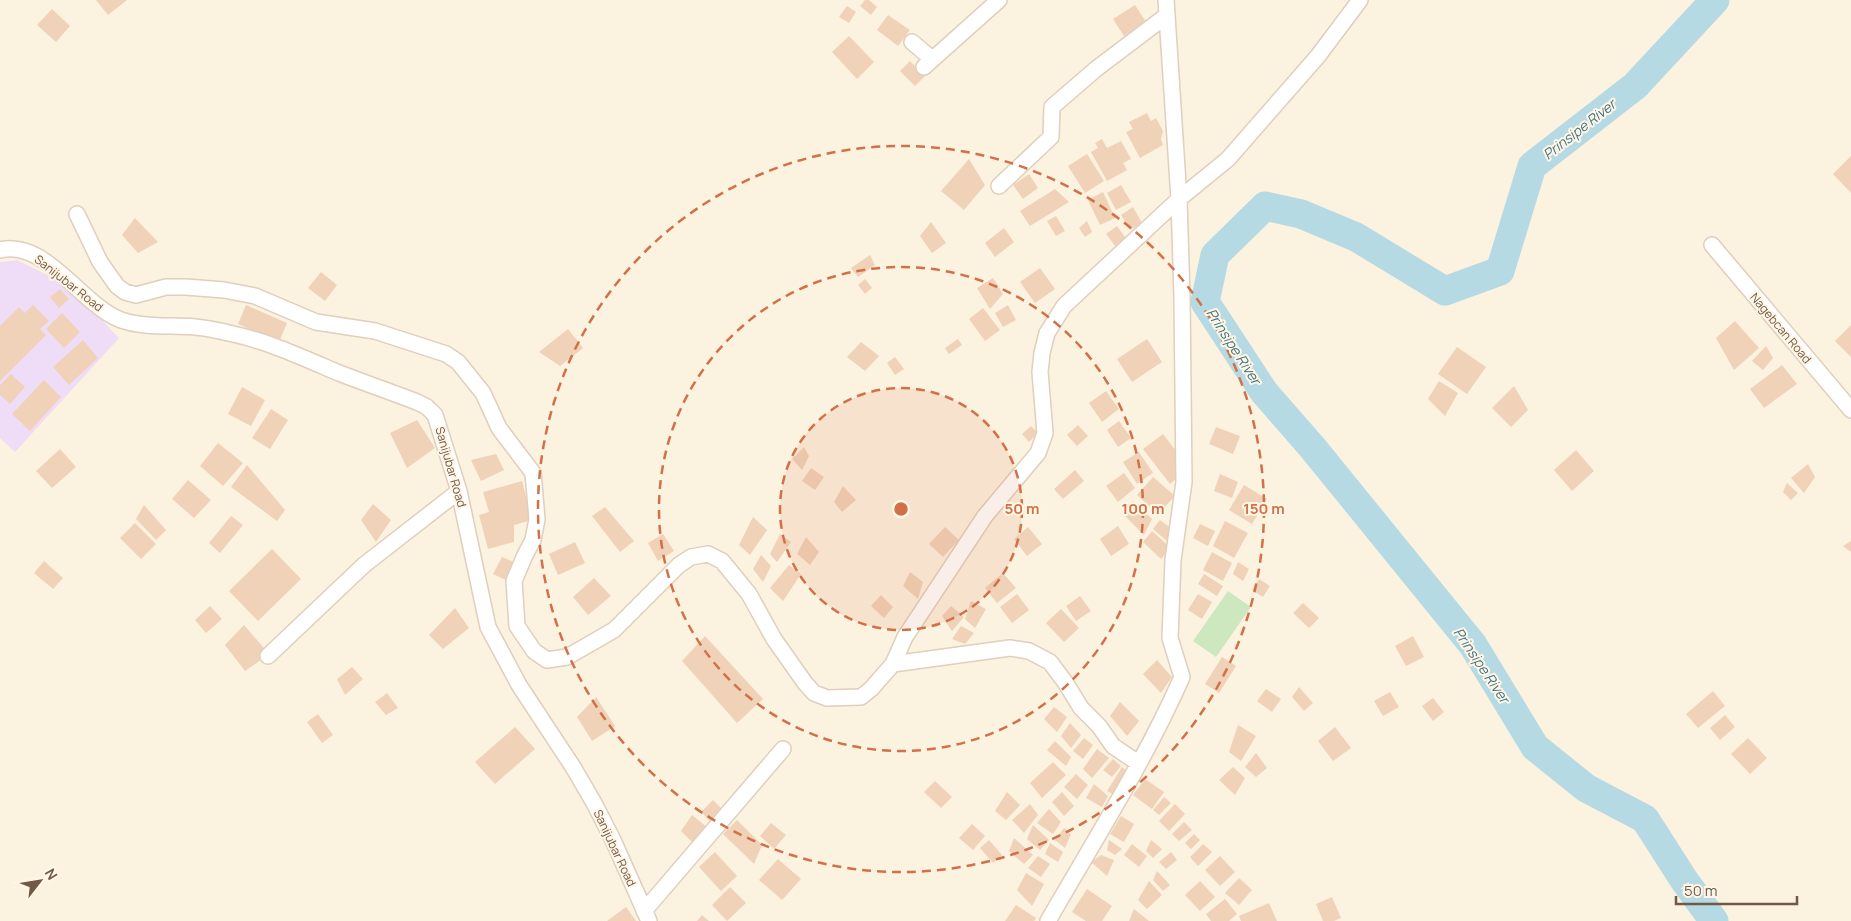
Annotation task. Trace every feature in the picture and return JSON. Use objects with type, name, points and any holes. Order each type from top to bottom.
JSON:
[{"type":"street","points":[[912,42],[928,63],[999,0]]},
{"type":"street","points":[[1048,921],[1138,763],[1182,677],[1170,638],[1173,560],[1184,482],[1179,199],[1166,0]]},
{"type":"street","points":[[77,214],[100,262],[117,286],[125,292],[136,295],[166,287],[186,287],[224,290],[255,296],[316,322],[374,331],[446,354],[458,362],[483,393],[499,428],[533,473],[536,519],[533,540],[514,581],[517,626],[534,651],[547,660],[567,657],[614,630],[679,564],[691,556],[708,554],[722,561],[749,594],[774,639],[814,693],[827,698],[861,697],[871,689],[893,664],[905,637],[985,516],[1038,453],[1044,433],[1040,372],[1042,353],[1047,333],[1064,306],[1179,199],[1228,159],[1318,56],[1360,0]]},
{"type":"street","points":[[1000,186],[1051,137],[1052,107],[1096,69],[1166,16]]},
{"type":"street","name":"Nagebcan Road","points":[[1712,245],[1851,410]]},
{"type":"street","name":"Sanijubar Road","points":[[0,250],[10,248],[29,252],[49,265],[105,312],[120,319],[140,325],[198,327],[235,334],[296,355],[427,407],[435,416],[459,490],[488,628],[519,685],[594,803],[647,916]]},
{"type":"street","points":[[268,656],[364,565],[459,490]]},
{"type":"street","points":[[893,664],[1010,648],[1029,651],[1050,662],[1081,708],[1113,746],[1138,763]]},
{"type":"street","points":[[647,916],[783,749]]},
{"type":"shaded area","points":[[17,260],[69,286],[119,338],[15,452],[0,438],[0,262]]},
{"type":"green space","points":[[1228,591],[1251,607],[1216,657],[1193,641]]},
{"type":"building","points":[[96,0],[127,0],[108,15]]},
{"type":"building","points":[[865,0],[869,0],[877,7],[871,15],[860,6]]},
{"type":"building","points":[[1135,5],[1146,22],[1124,36],[1113,19]]},
{"type":"building","points":[[847,6],[856,12],[849,23],[839,17]]},
{"type":"building","points":[[52,9],[70,26],[56,42],[37,25]]},
{"type":"building","points":[[888,15],[910,30],[898,46],[877,30]]},
{"type":"building","points":[[849,36],[874,62],[857,79],[832,52]]},
{"type":"building","points":[[910,61],[925,76],[915,86],[900,71]]},
{"type":"building","points":[[1147,113],[1151,121],[1156,118],[1163,131],[1161,139],[1163,145],[1140,158],[1126,132],[1133,129],[1129,122]]},
{"type":"building","points":[[1102,139],[1107,148],[1121,141],[1131,159],[1123,163],[1127,170],[1107,181],[1091,152],[1098,148],[1095,143]]},
{"type":"building","points":[[1087,154],[1104,181],[1085,193],[1068,166]]},
{"type":"building","points":[[1851,156],[1851,193],[1833,174]]},
{"type":"building","points":[[969,159],[985,185],[964,210],[941,191]]},
{"type":"building","points":[[1029,174],[1038,188],[1023,199],[1013,185]]},
{"type":"building","points":[[1121,185],[1131,202],[1116,210],[1107,193]]},
{"type":"building","points":[[1055,189],[1069,202],[1030,226],[1020,211]]},
{"type":"building","points":[[1103,192],[1115,218],[1100,225],[1088,200]]},
{"type":"building","points":[[1133,207],[1142,223],[1130,230],[1121,215]]},
{"type":"building","points":[[1056,216],[1065,231],[1056,236],[1047,221]]},
{"type":"building","points":[[135,218],[158,242],[138,253],[122,235]]},
{"type":"building","points":[[1087,221],[1092,232],[1085,237],[1079,228]]},
{"type":"building","points":[[931,222],[946,243],[932,253],[920,236]]},
{"type":"building","points":[[1117,226],[1127,240],[1116,247],[1106,234]]},
{"type":"building","points":[[1004,228],[1014,242],[995,257],[985,243]]},
{"type":"building","points":[[870,255],[875,265],[858,277],[851,268]]},
{"type":"building","points":[[1040,268],[1055,289],[1035,303],[1020,282]]},
{"type":"building","points":[[321,272],[337,285],[325,301],[308,288]]},
{"type":"building","points":[[993,278],[1003,294],[990,309],[977,288]]},
{"type":"building","points":[[865,279],[872,288],[865,294],[858,285]]},
{"type":"building","points":[[60,289],[69,299],[59,308],[50,297]]},
{"type":"building","points":[[33,305],[49,321],[40,329],[46,335],[0,381],[0,326],[19,307],[25,313]]},
{"type":"building","points":[[246,305],[287,323],[279,342],[238,324]]},
{"type":"building","points":[[1008,305],[1016,320],[1003,327],[995,313]]},
{"type":"building","points":[[983,308],[1000,330],[985,341],[969,319]]},
{"type":"building","points":[[62,313],[80,332],[64,348],[46,329]]},
{"type":"building","points":[[1735,321],[1759,348],[1734,370],[1716,338]]},
{"type":"building","points":[[1851,325],[1851,357],[1835,341]]},
{"type":"building","points":[[568,329],[583,348],[560,366],[539,352]]},
{"type":"building","points":[[958,339],[962,345],[949,354],[945,348]]},
{"type":"building","points":[[1147,339],[1162,362],[1132,382],[1117,359]]},
{"type":"building","points":[[83,340],[98,358],[69,385],[53,367]]},
{"type":"building","points":[[861,342],[879,356],[865,371],[847,357]]},
{"type":"building","points":[[1766,346],[1773,358],[1763,370],[1752,361]]},
{"type":"building","points":[[1457,347],[1486,367],[1467,394],[1438,374]]},
{"type":"building","points":[[895,357],[904,369],[895,375],[887,363]]},
{"type":"building","points":[[1782,365],[1797,384],[1764,408],[1750,389]]},
{"type":"building","points":[[11,374],[25,387],[10,404],[0,395],[0,385]]},
{"type":"building","points":[[44,380],[61,397],[30,431],[12,414]]},
{"type":"building","points":[[1439,381],[1458,393],[1445,416],[1428,399]]},
{"type":"building","points":[[1514,386],[1528,410],[1511,427],[1492,408]]},
{"type":"building","points":[[242,387],[265,400],[251,426],[228,414]]},
{"type":"building","points":[[1106,391],[1119,409],[1102,422],[1089,403]]},
{"type":"building","points":[[271,409],[288,420],[270,449],[252,438]]},
{"type":"building","points":[[417,420],[435,448],[407,468],[390,433]]},
{"type":"building","points":[[1119,421],[1131,438],[1118,447],[1107,430]]},
{"type":"building","points":[[1078,425],[1088,436],[1077,446],[1067,435]]},
{"type":"building","points":[[1031,426],[1038,433],[1029,442],[1022,434]]},
{"type":"building","points":[[1216,427],[1240,436],[1233,454],[1209,444]]},
{"type":"building","points":[[1163,434],[1180,456],[1180,476],[1170,484],[1143,449]]},
{"type":"building","points":[[218,443],[243,463],[223,486],[200,466]]},
{"type":"building","points":[[804,447],[809,456],[802,470],[792,459]]},
{"type":"building","points":[[60,449],[76,467],[52,488],[36,471]]},
{"type":"building","points":[[1576,450],[1594,471],[1572,491],[1554,470]]},
{"type":"building","points":[[1139,452],[1153,473],[1137,484],[1123,462]]},
{"type":"building","points":[[496,454],[504,470],[481,481],[471,460]]},
{"type":"building","points":[[1808,464],[1815,477],[1804,493],[1791,478]]},
{"type":"building","points":[[247,465],[285,510],[277,521],[231,487]]},
{"type":"building","points":[[811,468],[824,477],[815,490],[802,481]]},
{"type":"building","points":[[1075,470],[1084,481],[1063,499],[1054,489]]},
{"type":"building","points":[[1124,473],[1135,488],[1118,502],[1106,486]]},
{"type":"building","points":[[1220,474],[1238,482],[1232,498],[1214,491]]},
{"type":"building","points":[[1153,477],[1175,496],[1158,514],[1137,495]]},
{"type":"building","points":[[188,480],[211,500],[194,518],[172,499]]},
{"type":"building","points":[[522,481],[532,520],[514,525],[514,542],[488,549],[479,515],[489,512],[483,492]]},
{"type":"building","points":[[1787,483],[1798,493],[1791,500],[1783,492]]},
{"type":"building","points":[[1244,485],[1267,499],[1252,524],[1229,510]]},
{"type":"building","points":[[843,486],[856,500],[842,512],[834,502]]},
{"type":"building","points":[[1133,501],[1152,519],[1144,535],[1124,515]]},
{"type":"building","points":[[373,504],[391,520],[376,542],[361,520]]},
{"type":"building","points":[[144,505],[166,530],[156,540],[136,519]]},
{"type":"building","points":[[605,507],[634,541],[620,552],[592,516]]},
{"type":"building","points":[[231,516],[243,525],[220,553],[209,543]]},
{"type":"building","points":[[753,517],[767,530],[750,555],[739,545]]},
{"type":"building","points":[[1160,520],[1172,529],[1168,542],[1153,529]]},
{"type":"building","points":[[1225,521],[1248,533],[1234,558],[1213,546]]},
{"type":"building","points":[[135,523],[156,544],[141,559],[120,538]]},
{"type":"building","points":[[1200,524],[1215,531],[1208,546],[1193,538]]},
{"type":"building","points":[[1118,526],[1129,544],[1111,556],[1100,539]]},
{"type":"building","points":[[945,527],[959,540],[943,557],[929,544]]},
{"type":"building","points":[[1028,527],[1042,544],[1027,556],[1014,539]]},
{"type":"building","points":[[1152,531],[1171,548],[1161,559],[1143,542]]},
{"type":"building","points":[[663,534],[674,551],[658,561],[648,543]]},
{"type":"building","points":[[780,534],[791,542],[777,562],[770,554]]},
{"type":"building","points":[[806,537],[819,552],[810,565],[797,554]]},
{"type":"building","points":[[1851,541],[1851,552],[1843,546]]},
{"type":"building","points":[[575,542],[585,563],[558,575],[549,554]]},
{"type":"building","points":[[272,549],[301,579],[258,621],[229,591]]},
{"type":"building","points":[[1212,552],[1232,563],[1223,581],[1203,570]]},
{"type":"building","points":[[761,555],[771,566],[763,582],[753,569]]},
{"type":"building","points":[[502,557],[514,562],[506,580],[493,574]]},
{"type":"building","points":[[44,561],[63,578],[53,589],[34,573]]},
{"type":"building","points":[[1238,562],[1249,569],[1243,581],[1233,574]]},
{"type":"building","points":[[789,565],[801,574],[783,601],[770,588]]},
{"type":"building","points":[[910,572],[923,582],[918,599],[903,586]]},
{"type":"building","points":[[1003,573],[1016,588],[997,603],[985,588]]},
{"type":"building","points":[[1204,574],[1223,586],[1217,596],[1198,584]]},
{"type":"building","points":[[594,578],[611,596],[588,615],[573,597]]},
{"type":"building","points":[[1259,579],[1270,586],[1263,597],[1252,590]]},
{"type":"building","points":[[1017,594],[1029,610],[1012,623],[1000,607]]},
{"type":"building","points":[[1198,594],[1212,602],[1202,619],[1188,610]]},
{"type":"building","points":[[881,595],[893,607],[884,618],[871,606]]},
{"type":"building","points":[[1080,596],[1091,611],[1076,621],[1066,606]]},
{"type":"building","points":[[971,601],[986,609],[975,628],[965,619]]},
{"type":"building","points":[[1303,603],[1319,618],[1309,628],[1293,613]]},
{"type":"building","points":[[210,606],[222,619],[206,633],[195,620]]},
{"type":"building","points":[[951,606],[964,617],[952,631],[942,616]]},
{"type":"building","points":[[455,608],[469,628],[443,649],[429,635]]},
{"type":"building","points":[[1061,609],[1079,628],[1064,642],[1046,623]]},
{"type":"building","points":[[244,625],[269,654],[245,671],[225,645]]},
{"type":"building","points":[[961,626],[974,633],[965,644],[952,639]]},
{"type":"building","points":[[705,636],[763,699],[737,723],[682,661]]},
{"type":"building","points":[[1413,636],[1424,657],[1406,666],[1395,646]]},
{"type":"building","points":[[1222,657],[1236,666],[1219,693],[1205,684]]},
{"type":"building","points":[[1157,660],[1172,677],[1161,693],[1143,674]]},
{"type":"building","points":[[352,667],[363,679],[345,695],[337,679]]},
{"type":"building","points":[[1299,687],[1313,703],[1304,711],[1292,697]]},
{"type":"building","points":[[1266,689],[1281,699],[1272,712],[1257,701]]},
{"type":"building","points":[[1713,691],[1725,706],[1698,728],[1686,714]]},
{"type":"building","points":[[1390,692],[1399,707],[1383,716],[1374,701]]},
{"type":"building","points":[[387,693],[398,708],[386,715],[375,702]]},
{"type":"building","points":[[596,697],[615,726],[592,741],[577,717]]},
{"type":"building","points":[[1433,698],[1444,712],[1433,721],[1422,706]]},
{"type":"building","points":[[1120,702],[1139,721],[1127,736],[1110,716]]},
{"type":"building","points":[[1054,707],[1067,717],[1057,732],[1044,719]]},
{"type":"building","points":[[318,714],[333,735],[322,743],[307,722]]},
{"type":"building","points":[[1725,715],[1735,727],[1720,740],[1710,728]]},
{"type":"building","points":[[1070,723],[1081,735],[1071,748],[1061,736]]},
{"type":"building","points":[[1238,725],[1256,736],[1241,761],[1229,752]]},
{"type":"building","points":[[515,727],[535,749],[495,784],[475,762]]},
{"type":"building","points":[[1335,727],[1351,748],[1333,761],[1318,741]]},
{"type":"building","points":[[1084,738],[1093,745],[1083,759],[1073,751]]},
{"type":"building","points":[[1748,738],[1767,758],[1750,774],[1731,754]]},
{"type":"building","points":[[1055,741],[1071,757],[1066,766],[1047,750]]},
{"type":"building","points":[[1097,749],[1109,758],[1092,778],[1083,769]]},
{"type":"building","points":[[1256,753],[1267,768],[1256,777],[1245,767]]},
{"type":"building","points":[[1113,759],[1121,766],[1112,777],[1103,770]]},
{"type":"building","points":[[1053,762],[1066,775],[1042,798],[1030,783]]},
{"type":"building","points":[[1122,767],[1130,773],[1116,796],[1107,791]]},
{"type":"building","points":[[1233,767],[1245,778],[1235,795],[1219,780]]},
{"type":"building","points":[[1076,774],[1088,785],[1077,799],[1064,787]]},
{"type":"building","points":[[1145,779],[1164,792],[1152,809],[1133,795]]},
{"type":"building","points":[[935,781],[952,797],[941,808],[924,792]]},
{"type":"building","points":[[1094,784],[1108,796],[1102,807],[1086,798]]},
{"type":"building","points":[[1007,792],[1020,805],[1006,820],[995,811]]},
{"type":"building","points":[[1062,792],[1074,806],[1064,816],[1052,802]]},
{"type":"building","points":[[1164,797],[1171,803],[1159,815],[1153,810]]},
{"type":"building","points":[[713,800],[724,811],[712,823],[701,812]]},
{"type":"building","points":[[1030,804],[1038,815],[1024,833],[1012,820]]},
{"type":"building","points":[[1175,804],[1185,814],[1169,831],[1159,821]]},
{"type":"building","points":[[1049,809],[1061,822],[1053,834],[1037,823]]},
{"type":"building","points":[[692,815],[707,827],[697,847],[681,831]]},
{"type":"building","points":[[1121,816],[1134,824],[1124,842],[1110,834]]},
{"type":"building","points":[[737,820],[762,845],[754,864],[723,834]]},
{"type":"building","points":[[1184,822],[1192,830],[1179,841],[1172,834]]},
{"type":"building","points":[[771,823],[786,835],[774,849],[760,836]]},
{"type":"building","points":[[972,824],[985,836],[973,850],[959,838]]},
{"type":"building","points":[[1033,825],[1049,840],[1040,850],[1027,839]]},
{"type":"building","points":[[1064,828],[1071,834],[1065,848],[1055,840]]},
{"type":"building","points":[[1194,834],[1200,840],[1191,849],[1185,843]]},
{"type":"building","points":[[1014,838],[1033,855],[1024,864],[1009,851]]},
{"type":"building","points":[[989,840],[1002,855],[993,863],[980,848]]},
{"type":"building","points":[[1109,840],[1122,849],[1115,855],[1107,850]]},
{"type":"building","points":[[1151,840],[1162,849],[1153,858],[1146,851]]},
{"type":"building","points":[[1050,843],[1063,852],[1058,862],[1045,854]]},
{"type":"building","points":[[1132,844],[1147,856],[1139,867],[1124,855]]},
{"type":"building","points":[[1203,844],[1212,852],[1198,866],[1190,857]]},
{"type":"building","points":[[715,852],[737,876],[721,891],[699,867]]},
{"type":"building","points":[[1171,852],[1177,860],[1166,869],[1159,862]]},
{"type":"building","points":[[1101,855],[1114,860],[1107,876],[1091,862]]},
{"type":"building","points":[[1038,856],[1050,864],[1041,877],[1028,868]]},
{"type":"building","points":[[1220,856],[1235,872],[1220,886],[1205,870]]},
{"type":"building","points":[[778,859],[801,879],[782,900],[759,880]]},
{"type":"building","points":[[1157,871],[1170,885],[1163,891],[1153,880]]},
{"type":"building","points":[[1026,873],[1044,884],[1032,906],[1017,890]]},
{"type":"building","points":[[1239,878],[1252,890],[1239,905],[1225,893]]},
{"type":"building","points":[[1149,881],[1162,895],[1147,909],[1138,900]]},
{"type":"building","points":[[1200,881],[1215,897],[1200,911],[1185,895]]},
{"type":"building","points":[[730,887],[746,903],[727,921],[712,905]]},
{"type":"building","points":[[1087,889],[1112,906],[1102,921],[1086,921],[1072,912]]},
{"type":"building","points":[[1332,897],[1341,918],[1334,921],[1323,921],[1316,904]]},
{"type":"building","points":[[1225,899],[1237,914],[1229,921],[1211,921],[1206,914]]},
{"type":"building","points":[[1269,903],[1277,921],[1241,921],[1239,916]]},
{"type":"building","points":[[1016,905],[1036,918],[1034,921],[1005,921]]},
{"type":"building","points":[[626,907],[636,921],[607,921]]},
{"type":"building","points":[[1134,909],[1149,921],[1129,921]]},
{"type":"building","points":[[702,915],[709,921],[697,921]]},
{"type":"waterway","name":"Prinsipe River","points":[[1714,921],[1684,880],[1645,819],[1586,788],[1535,747],[1473,645],[1312,447],[1264,392],[1205,302],[1215,255],[1265,206],[1301,214],[1356,237],[1445,291],[1500,271],[1532,166],[1635,86],[1715,0]]}]
